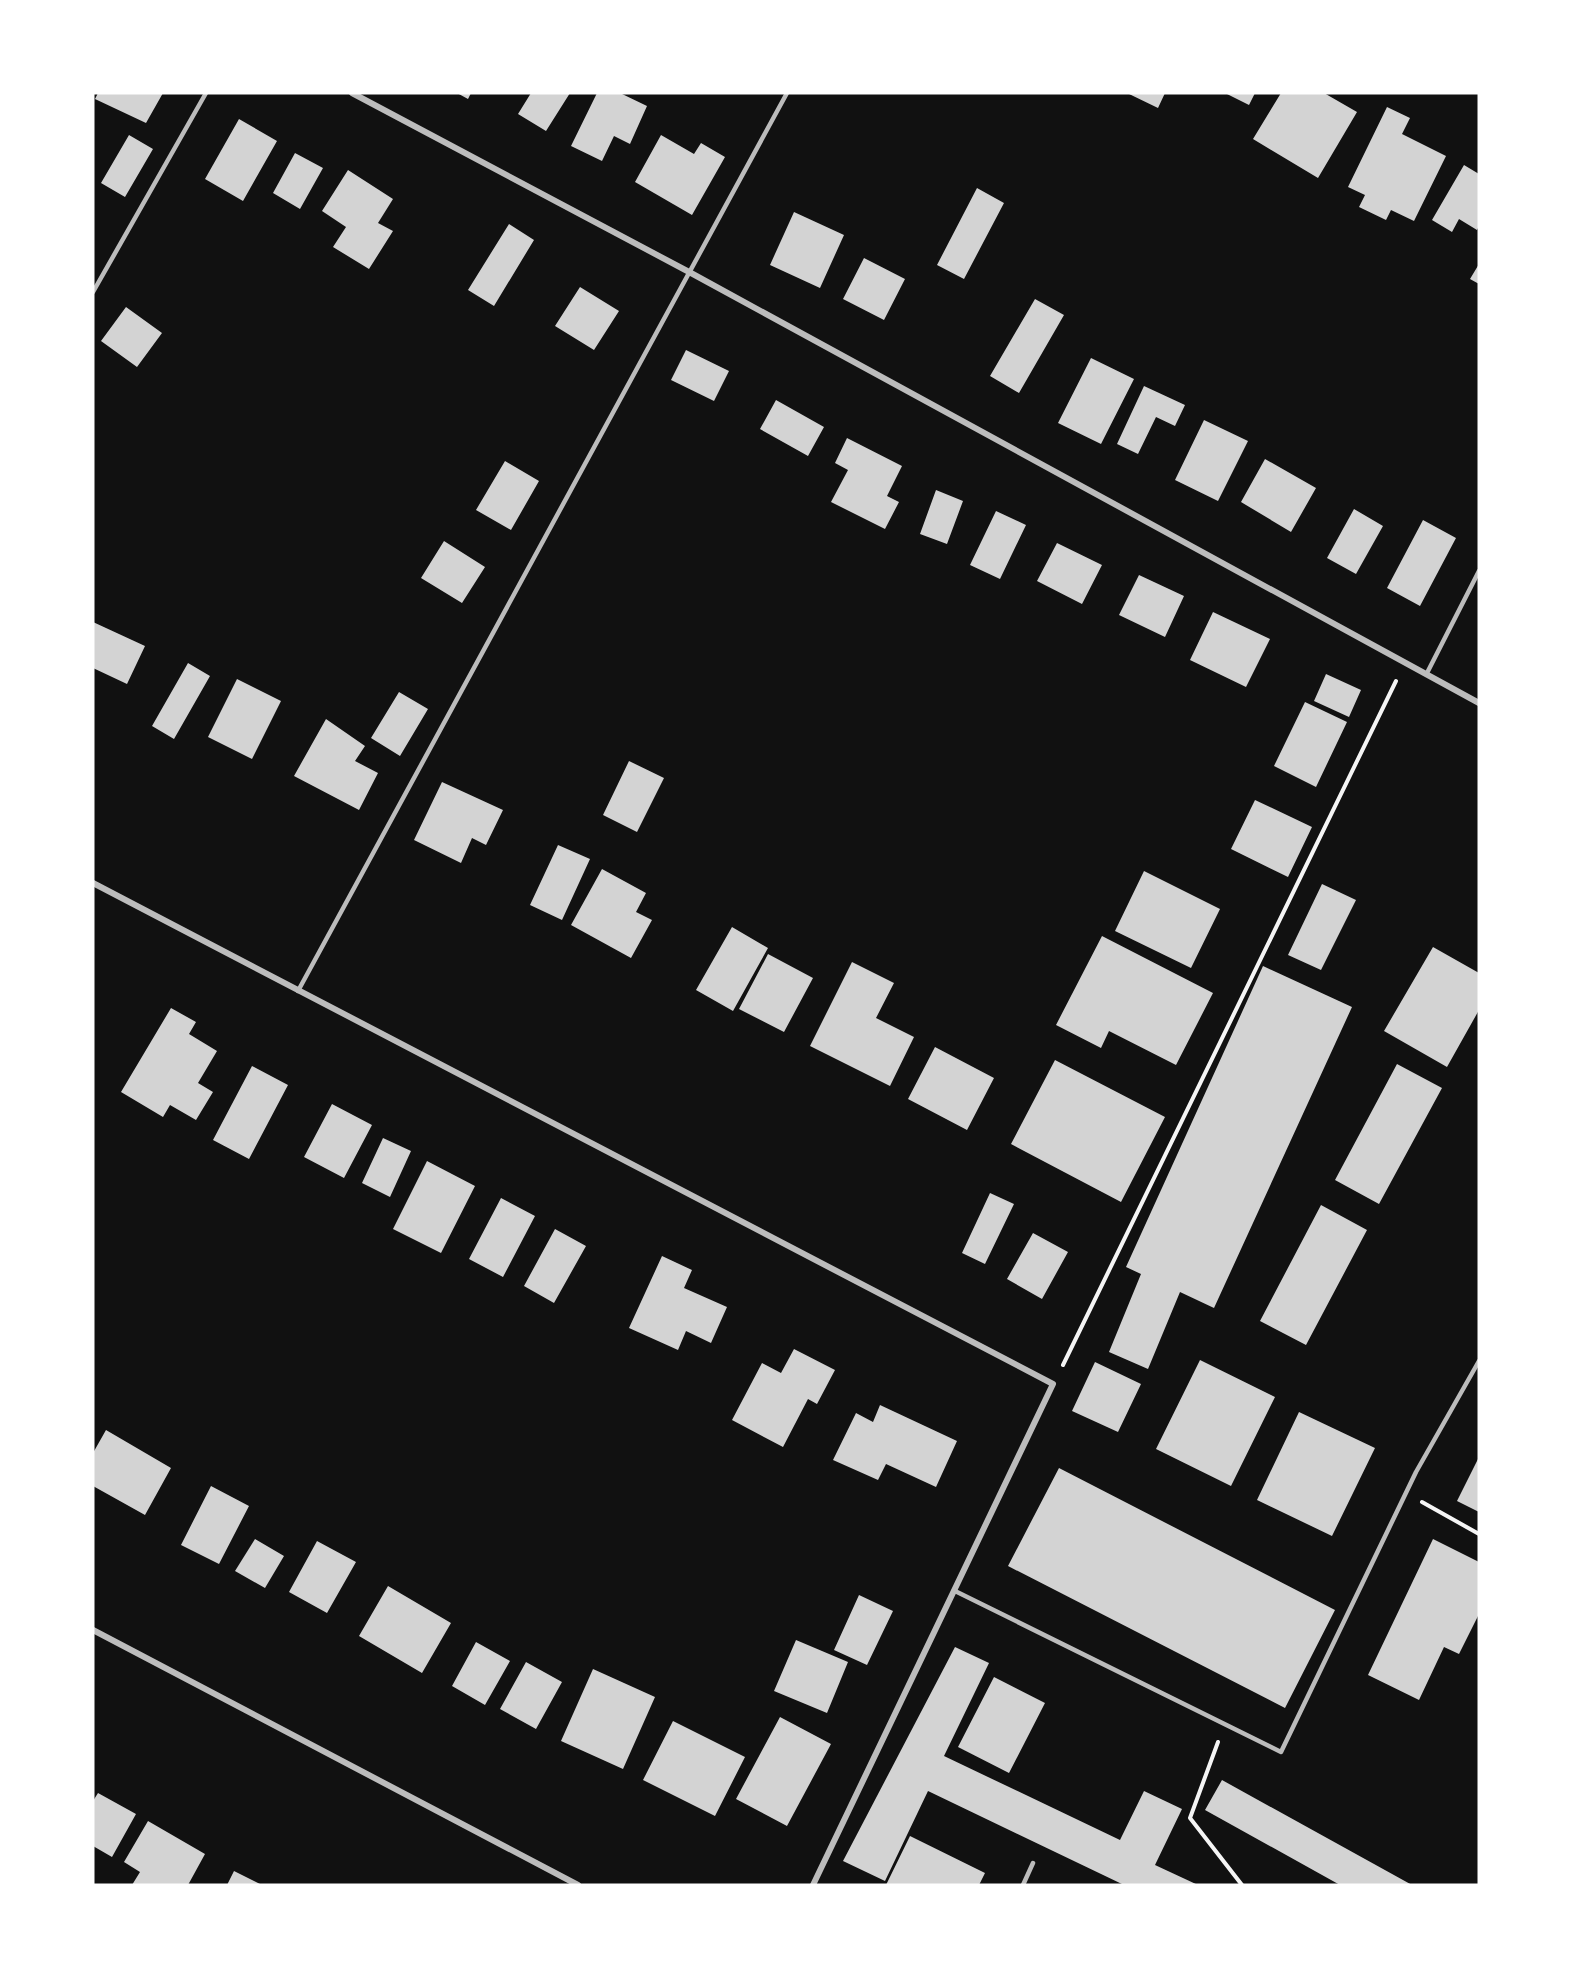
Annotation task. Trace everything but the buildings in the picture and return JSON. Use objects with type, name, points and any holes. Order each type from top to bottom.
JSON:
[{"type":"street","points":[[352,93],[691,273],[1479,703]]},
{"type":"street","points":[[93,883],[1053,1384],[813,1885]]},
{"type":"street","points":[[93,1630],[578,1885]]},
{"type":"lane","points":[[93,292],[206,93]]},
{"type":"lane","points":[[298,991],[787,93]]},
{"type":"lane","points":[[1427,673],[1479,571]]},
{"type":"lane","points":[[955,1591],[1281,1752],[1406,1493],[1479,1361]]},
{"type":"lane","points":[[1023,1885],[1033,1863]]},
{"type":"path","points":[[1053,1384],[1405,662]]},
{"type":"path","points":[[1406,1493],[1479,1534]]},
{"type":"path","points":[[1225,1724],[1190,1818],[1242,1885]]}]
